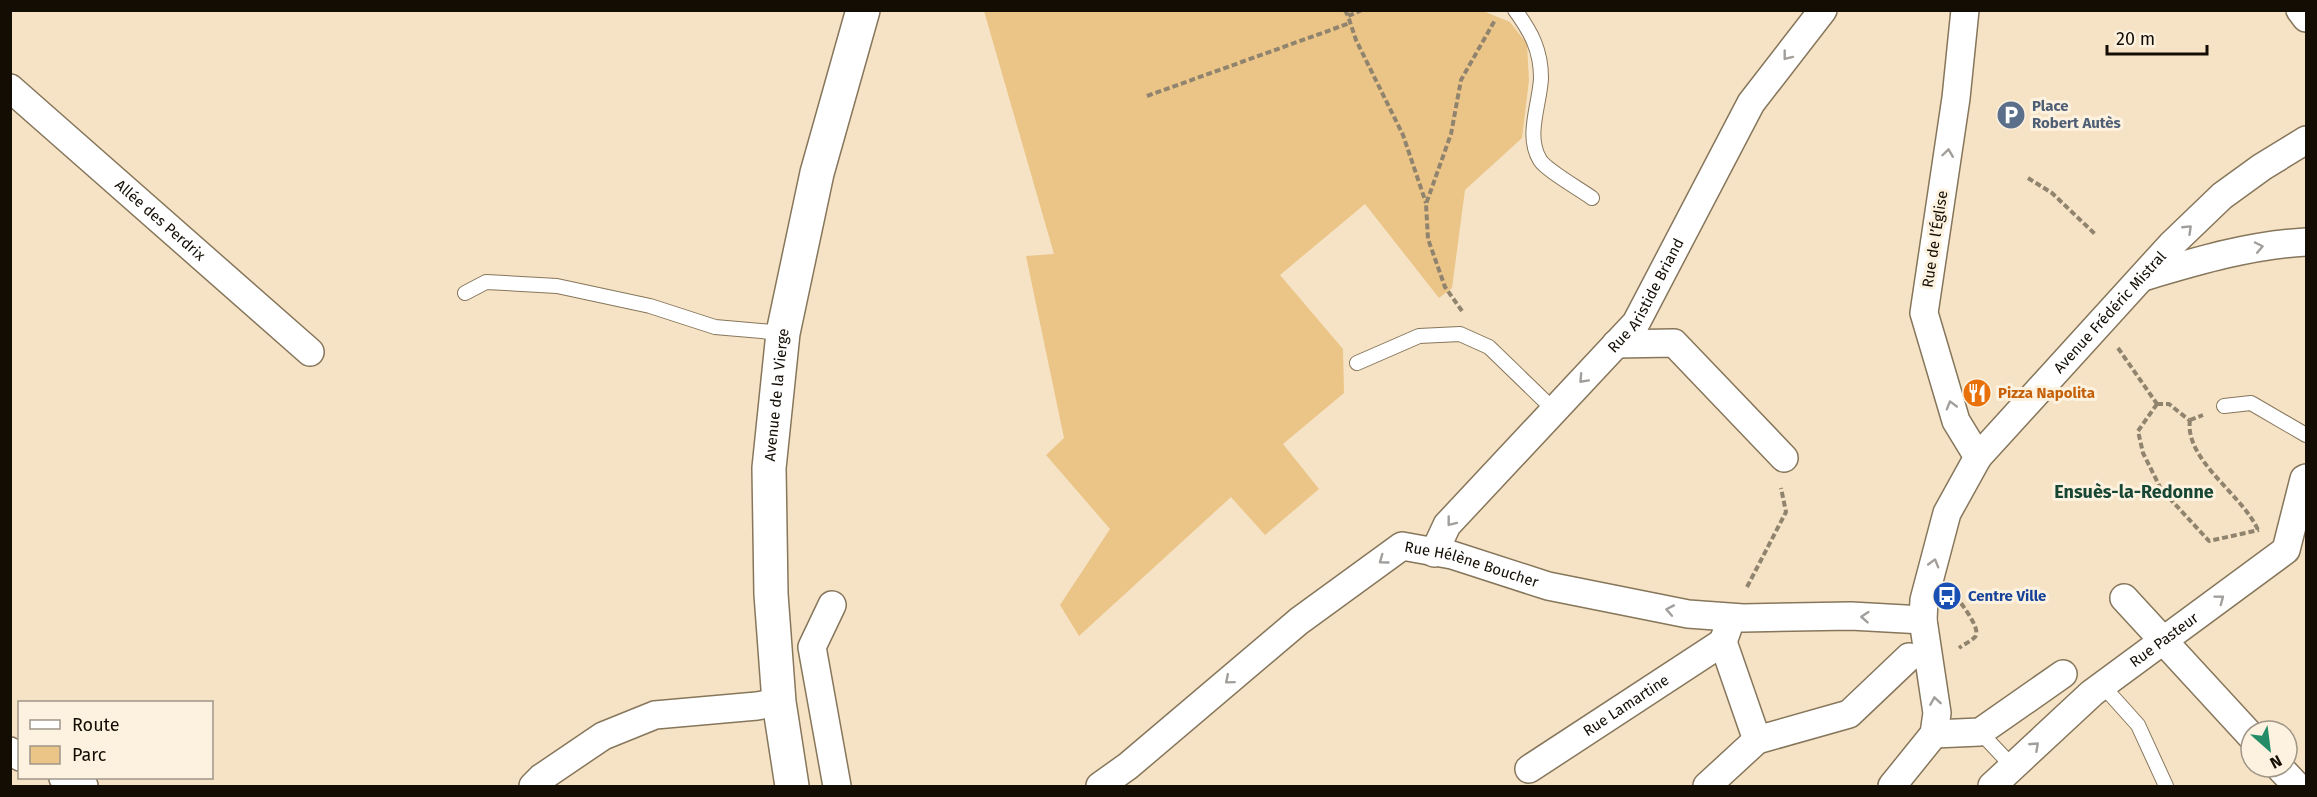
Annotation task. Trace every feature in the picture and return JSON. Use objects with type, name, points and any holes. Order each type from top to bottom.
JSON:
[{"type":"street","name":"Avenue de la Vierge","points":[[792,786],[779,702],[771,594],[769,468],[783,333],[817,173],[863,10]]},
{"type":"street","name":"Rue Aristide Briand","points":[[1434,553],[1447,525],[1636,323],[1751,103],[1823,10]]},
{"type":"street","name":"Rue de l’Église","points":[[1965,10],[1956,98],[1924,313],[1956,421],[1978,457]]},
{"type":"street","points":[[2300,10],[2307,18]]},
{"type":"street","name":"Allée des Perdrix","points":[[10,88],[310,352]]},
{"type":"street","name":"Avenue Frédéric Mistral","points":[[1934,734],[1937,712],[1923,620],[1924,600],[1947,513],[1978,457],[2171,245],[2222,196],[2262,167],[2307,140]]},
{"type":"street","points":[[2142,278],[2204,258],[2273,244],[2307,242]]},
{"type":"street","points":[[1616,344],[1674,343],[1784,458]]},
{"type":"street","name":"Rue Pasteur","points":[[1992,786],[2103,686],[2286,550],[2304,479],[2307,478]]},
{"type":"street","name":"Rue Hélène Boucher","points":[[1100,786],[1128,766],[1299,621],[1402,546],[1452,555],[1548,586],[1688,614],[1727,630],[1851,616],[1923,620]]},
{"type":"street","points":[[2124,598],[2239,723]]},
{"type":"street","points":[[832,605],[812,647],[837,786]]},
{"type":"street","points":[[1727,630],[1757,740]]},
{"type":"street","name":"Rue Lamartine","points":[[1529,769],[1727,630]]},
{"type":"street","points":[[1707,786],[1757,740],[1849,714],[1910,657]]},
{"type":"street","points":[[1892,786],[1934,734],[1980,732],[2063,674]]},
{"type":"street","points":[[533,786],[541,778],[603,736],[655,715],[779,702]]},
{"type":"street","points":[[68,779],[84,786]]},
{"type":"lane","points":[[1515,10],[1532,32],[1538,54],[1541,78],[1534,133],[1535,149],[1540,162],[1592,198]]},
{"type":"lane","points":[[465,293],[486,282],[557,286],[650,306],[715,327],[783,333]]},
{"type":"lane","points":[[1357,363],[1419,336],[1460,334],[1489,347],[1554,410]]},
{"type":"lane","points":[[2224,406],[2251,403],[2307,435]]},
{"type":"lane","points":[[2103,686],[2138,725],[2166,786]]},
{"type":"lane","points":[[1980,732],[2013,767]]},
{"type":"path","points":[[1345,10],[1403,135],[1426,204],[1428,239],[1445,287],[1468,320],[1460,334]]},
{"type":"path","points":[[1348,16],[1362,10]]},
{"type":"path","points":[[1426,204],[1451,134],[1461,80],[1497,17]]},
{"type":"path","points":[[1147,96],[1350,23]]},
{"type":"path","points":[[2028,177],[2052,194],[2096,235]]},
{"type":"path","points":[[2100,323],[2157,404]]},
{"type":"path","points":[[2157,404],[2169,404],[2190,420],[2188,432],[2206,465],[2253,517],[2258,530]]},
{"type":"path","points":[[2157,404],[2138,431],[2143,453],[2161,489],[2210,541],[2258,530],[2292,527]]},
{"type":"path","points":[[1727,630],[1786,512],[1778,469],[1784,458]]},
{"type":"green space","points":[[984,11],[1483,11],[1510,22],[1527,44],[1529,80],[1522,138],[1465,190],[1452,288],[1439,298],[1365,204],[1280,275],[1343,349],[1344,393],[1283,444],[1319,489],[1265,535],[1231,497],[1079,636],[1060,605],[1110,529],[1046,455],[1064,438],[1026,256],[1054,254]]},
{"type":"place","name":"Place Robert Autès","points":[[2011,115]]},
{"type":"place","name":"Pizza Napolita","points":[[1977,393]]},
{"type":"place","name":"Centre Ville","points":[[1947,596]]},
{"type":"district","name":"Ensuès-la-Redonne","points":[[2134,492]]}]
